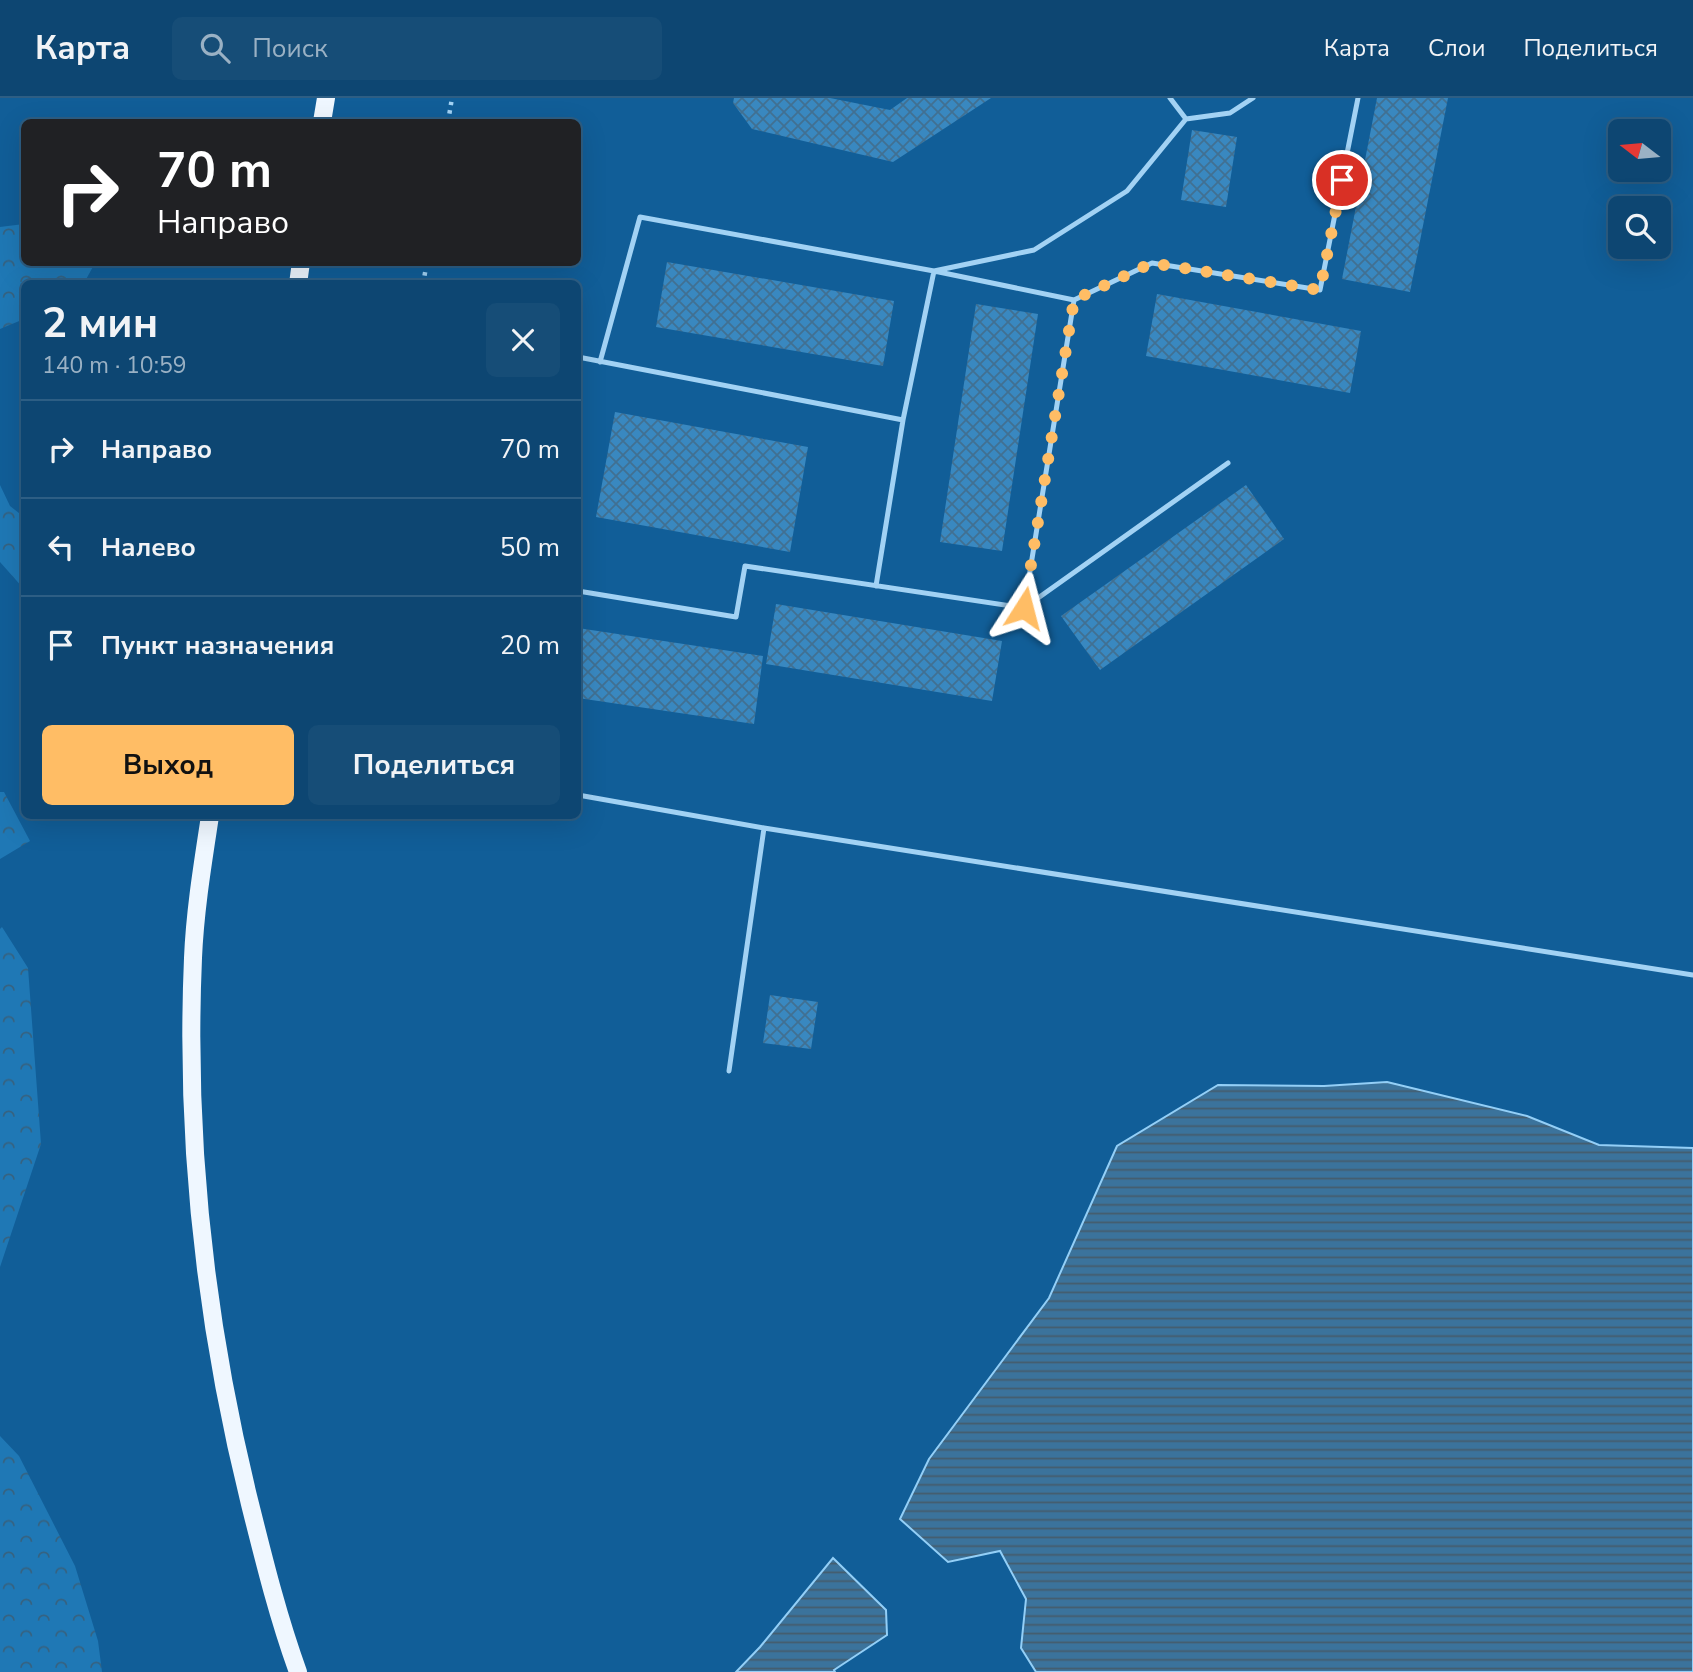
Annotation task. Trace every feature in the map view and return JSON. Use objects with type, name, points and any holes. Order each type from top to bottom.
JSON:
[{"type":"main road","points":[[322,119],[326,98]]},
{"type":"main road","points":[[210,819],[202,870],[193,982],[192,1125],[196,1191],[219,1360],[240,1464],[261,1548],[298,1672]]},
{"type":"lane","points":[[1170,98],[1186,119]]},
{"type":"lane","points":[[934,271],[1034,250],[1127,191],[1186,119],[1230,113],[1253,98]]},
{"type":"lane","points":[[600,362],[640,217],[934,271],[1074,300],[1152,263],[1320,290],[1358,98]]},
{"type":"lane","points":[[876,586],[903,420],[934,271]]},
{"type":"lane","points":[[1024,608],[1074,300]]},
{"type":"lane","points":[[581,358],[903,420]]},
{"type":"lane","points":[[581,591],[736,617],[745,566],[1024,608],[1228,463]]},
{"type":"lane","points":[[581,796],[764,828],[1693,975]]},
{"type":"lane","points":[[729,1071],[764,828]]},
{"type":"path","points":[[448,119],[452,98]]},
{"type":"green space","points":[[21,224],[21,266],[93,266],[86,280],[21,280],[21,320],[0,329],[0,227]]},
{"type":"green space","points":[[0,485],[10,506],[21,515],[21,586],[0,562]]},
{"type":"green space","points":[[0,792],[4,792],[30,841],[0,859]]},
{"type":"green space","points":[[2,927],[28,968],[41,1144],[0,1267],[0,929]]},
{"type":"green space","points":[[0,1436],[19,1456],[75,1566],[98,1641],[102,1672],[0,1672]]},
{"type":"shaded area","points":[[1387,1082],[1527,1116],[1599,1145],[1693,1148],[1693,1672],[1036,1672],[1021,1648],[1026,1599],[1000,1551],[948,1562],[900,1519],[929,1459],[1049,1298],[1117,1146],[1218,1085],[1324,1086]]},
{"type":"shaded area","points":[[833,1558],[886,1610],[887,1635],[834,1670],[835,1672],[736,1672],[760,1647]]},
{"type":"building","points":[[734,98],[830,98],[890,110],[907,98],[991,98],[893,162],[752,129],[733,103]]},
{"type":"building","points":[[1377,98],[1448,98],[1410,292],[1342,279]]},
{"type":"building","points":[[1192,130],[1237,137],[1226,207],[1181,200]]},
{"type":"building","points":[[667,262],[894,301],[883,366],[656,327]]},
{"type":"building","points":[[1157,294],[1361,331],[1350,393],[1146,356]]},
{"type":"building","points":[[976,304],[1038,314],[1002,551],[940,542]]},
{"type":"building","points":[[615,412],[808,447],[790,552],[596,517]]},
{"type":"building","points":[[1246,485],[1284,539],[1100,670],[1061,616]]},
{"type":"building","points":[[776,604],[1002,641],[992,701],[766,664]]},
{"type":"building","points":[[581,628],[763,656],[754,724],[581,698]]},
{"type":"building","points":[[770,995],[818,1002],[811,1049],[763,1043]]},
{"type":"route","points":[[1024,608],[1074,300],[1152,263],[1320,290],[1342,180]]}]
